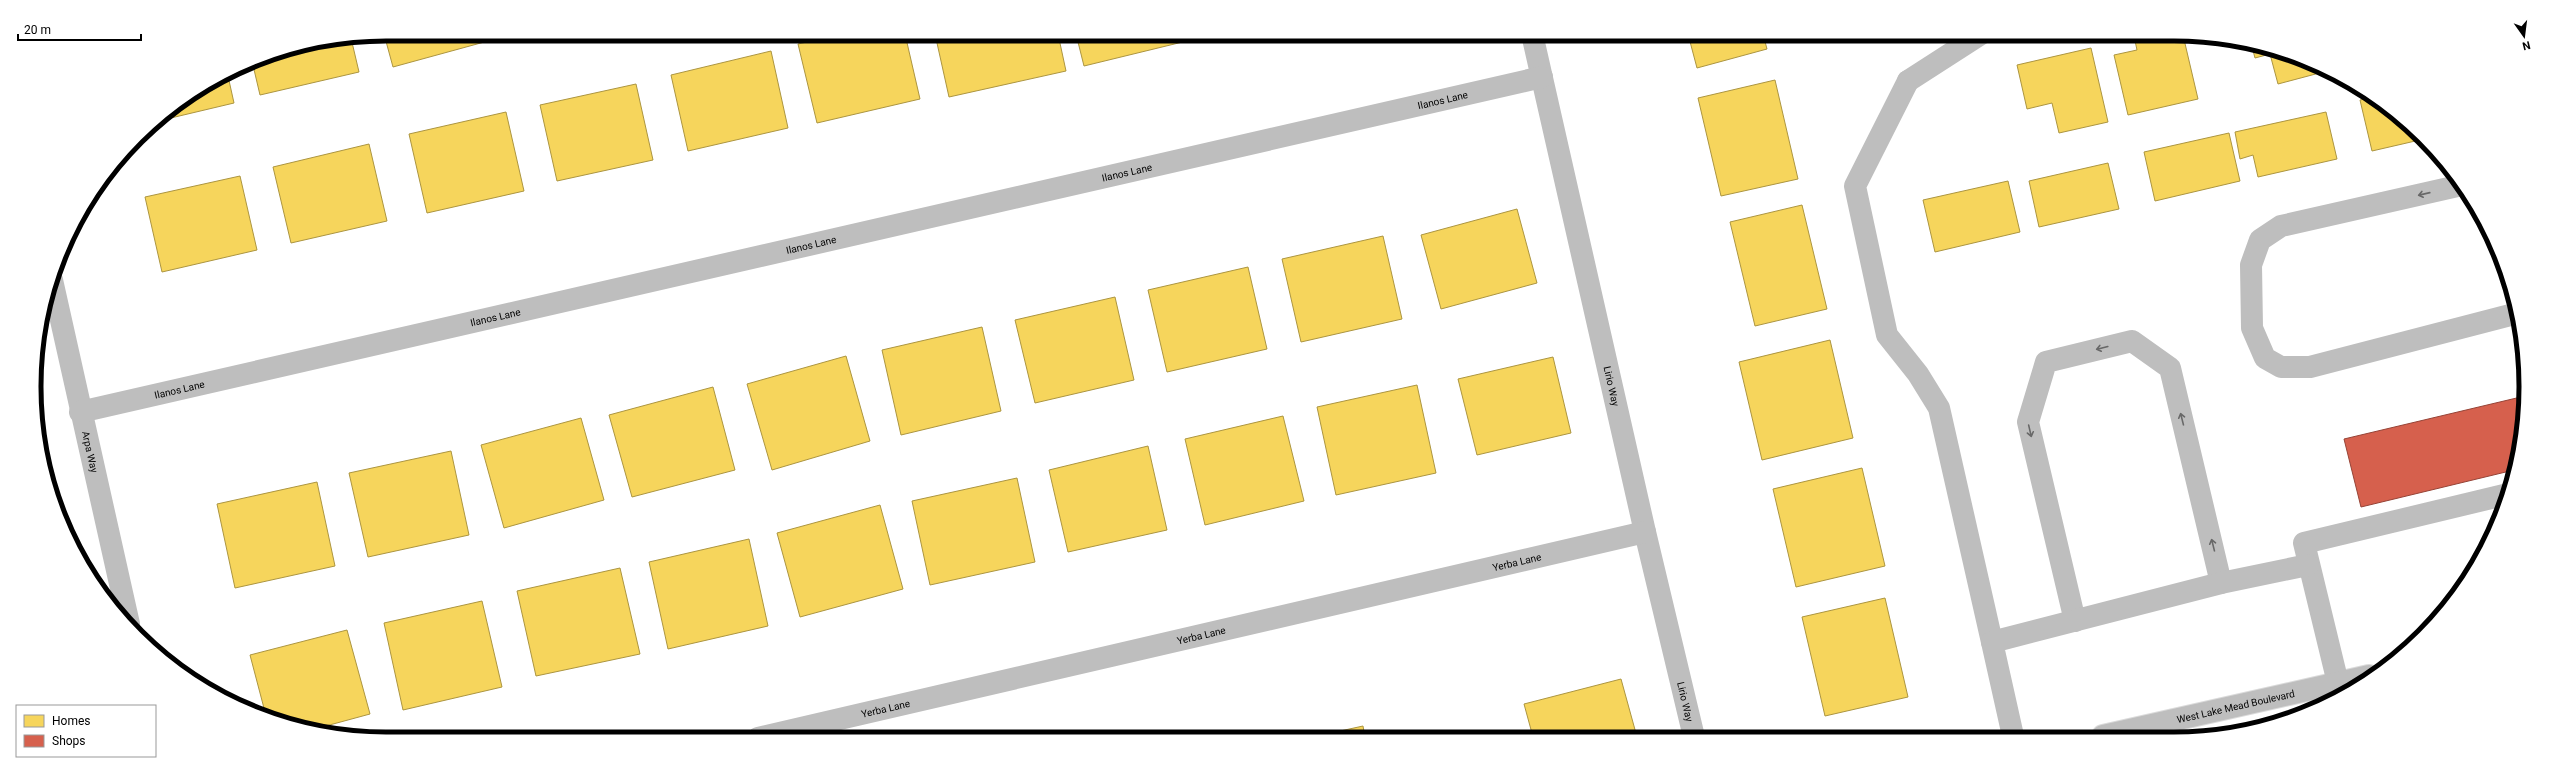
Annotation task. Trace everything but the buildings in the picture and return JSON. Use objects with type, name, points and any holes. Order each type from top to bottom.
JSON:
[{"type":"street","name":"Lirio Way","points":[[1534,41],[1645,532],[1693,732]]},
{"type":"street","points":[[1970,41],[1908,81],[1855,186],[1887,335],[1918,374],[1939,408],[2012,732]]},
{"type":"street","name":"Ilanos Lane","points":[[80,412],[1542,77]]},
{"type":"street","points":[[2455,187],[2281,226],[2260,240],[2251,265],[2250,283],[2252,328],[2265,358],[2281,367],[2310,367],[2511,315]]},
{"type":"street","name":"Arpa Way","points":[[54,292],[80,412],[127,614]]},
{"type":"street","points":[[2075,621],[2028,422],[2046,362],[2132,341],[2170,368],[2221,583]]},
{"type":"street","points":[[2340,689],[2308,565],[2304,543],[2502,496]]},
{"type":"street","name":"Yerba Lane","points":[[784,732],[1645,532]]},
{"type":"street","points":[[1992,642],[2221,583],[2308,565]]},
{"type":"street","name":"West Lake Mead Boulevard","points":[[2123,732],[2340,689]]}]
